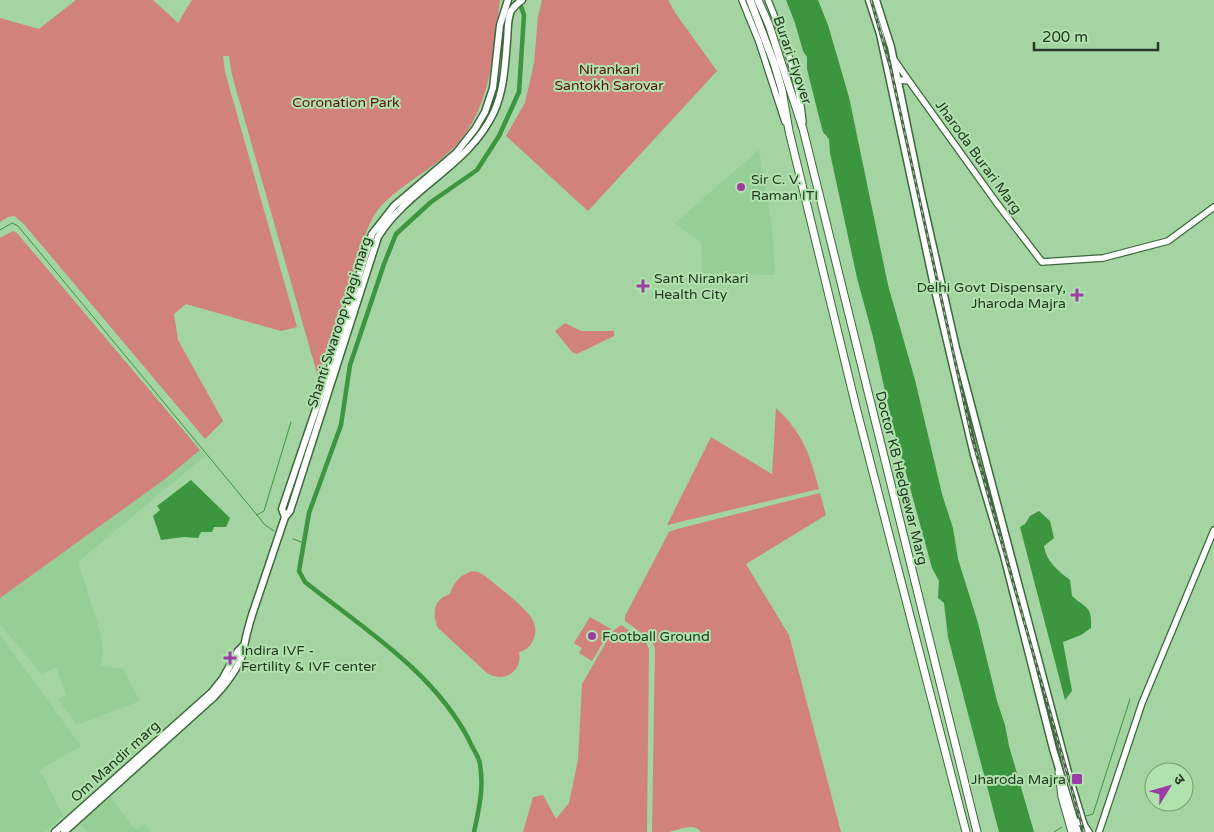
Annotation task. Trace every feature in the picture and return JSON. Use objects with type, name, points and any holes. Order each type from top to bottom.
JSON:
[{"type":"highway","name":"Burari Flyover","points":[[750,0],[803,129]]},
{"type":"highway","name":"Burari Flyover","points":[[758,0],[769,25],[785,89],[788,131]]},
{"type":"highway","name":"Doctor KB Hedgewar Marg","points":[[803,129],[977,832]]},
{"type":"highway","name":"Doctor KB Hedgewar Marg","points":[[788,131],[856,407],[966,832]]},
{"type":"highway","points":[[1059,772],[1062,797],[1072,832]]},
{"type":"main road","name":"Shanti Swaroop tyagi marg","points":[[335,363],[372,234],[394,206],[456,153],[475,129],[485,112],[493,88],[500,25],[508,0]]},
{"type":"main road","name":"Shanti Swaroop tyagi marg","points":[[194,711],[225,684],[238,664],[243,652],[243,646],[284,517],[290,511],[326,391],[375,246],[384,228],[404,206],[457,161],[487,126],[501,91],[510,16],[514,6],[522,0]]},
{"type":"main road","points":[[869,0],[894,79],[956,348],[1070,780],[1088,832]]},
{"type":"main road","points":[[876,0],[893,58],[894,79],[934,286],[972,446],[1004,556],[1059,772],[1078,832]]},
{"type":"main road","name":"Om Mandir marg","points":[[55,832],[154,748],[194,711]]},
{"type":"main road","name":"Om Mandir marg","points":[[64,832],[110,786]]},
{"type":"street","points":[[742,0],[788,131]]},
{"type":"street","points":[[768,0],[782,34],[796,80],[801,104],[803,129]]},
{"type":"street","name":"Jharoda Burari Marg","points":[[893,58],[1041,262],[1106,258],[1168,241],[1214,206]]},
{"type":"street","points":[[894,79],[909,81]]},
{"type":"street","points":[[1098,831],[1142,703],[1214,530]]},
{"type":"street","points":[[1074,821],[1084,823]]},
{"type":"shaded area","points":[[786,0],[818,0],[828,25],[849,97],[888,285],[915,380],[942,494],[953,528],[958,559],[978,623],[1009,746],[1034,832],[999,832],[948,637],[944,603],[938,598],[939,581],[932,568],[891,418],[873,337],[857,278],[830,153],[829,139],[823,132],[807,69],[807,57],[803,51]]},
{"type":"shaded area","name":"Sir C. V. Raman ITI","points":[[759,150],[772,226],[775,275],[702,273],[701,242],[675,223]]},
{"type":"shaded area","points":[[13,231],[17,233],[205,456],[78,562],[101,635],[103,650],[101,666],[123,669],[140,701],[77,725],[58,699],[66,695],[56,667],[42,675],[0,624],[0,238]]},
{"type":"shaded area","points":[[191,480],[230,518],[226,527],[214,527],[212,532],[201,532],[198,538],[184,537],[161,540],[153,516],[160,510],[157,506]]},
{"type":"shaded area","points":[[1039,511],[1050,521],[1054,538],[1044,546],[1047,556],[1057,569],[1070,580],[1072,596],[1087,608],[1091,621],[1091,628],[1081,635],[1063,642],[1072,691],[1065,700],[1020,527],[1025,524],[1030,516]]},
{"type":"shaded area","points":[[0,635],[81,746],[40,770],[63,816],[45,832],[0,832]]},
{"type":"shaded area","points":[[111,797],[135,830],[146,824],[150,832],[87,832],[80,823]]},
{"type":"green space","name":"Coronation Park","points":[[76,0],[153,0],[178,23],[192,0],[500,0],[495,45],[487,87],[480,107],[470,126],[457,144],[440,160],[405,185],[381,206],[374,216],[365,235],[318,377],[232,75],[229,56],[223,56],[225,72],[297,327],[281,331],[186,304],[174,314],[178,340],[223,421],[205,439],[23,223],[14,216],[0,222],[0,18],[39,29]]},
{"type":"green space","name":"Nirankari Santokh Sarovar","points":[[542,0],[668,0],[717,71],[588,211],[506,136],[525,103],[534,63],[538,17]]},
{"type":"green space","points":[[13,231],[17,233],[200,450],[165,479],[0,598],[0,238]]},
{"type":"green space","points":[[565,323],[581,331],[614,331],[614,336],[577,354],[572,352],[555,331]]},
{"type":"green space","points":[[776,408],[793,426],[804,445],[809,455],[819,489],[667,525],[711,437],[772,474]]},
{"type":"green space","points":[[820,493],[826,515],[746,564],[789,635],[841,832],[701,832],[690,827],[669,832],[652,832],[655,648],[651,640],[625,621],[625,616],[669,532]]},
{"type":"green space","points":[[472,571],[485,576],[511,597],[525,610],[534,623],[535,633],[532,642],[528,648],[519,652],[518,665],[511,674],[506,676],[493,676],[487,673],[438,628],[436,623],[435,608],[437,603],[444,596],[450,594],[458,580]]},
{"type":"green space","name":"Football Ground","points":[[590,617],[611,629],[592,661],[579,653],[582,648],[574,643]]},
{"type":"green space","points":[[621,625],[646,642],[649,649],[647,832],[523,832],[533,797],[543,795],[556,819],[569,803],[578,760],[582,684],[612,632]]},
{"type":"waterway","points":[[474,832],[481,790],[480,764],[469,740],[454,716],[437,693],[396,653],[305,582],[299,571],[309,513],[341,425],[350,365],[396,234],[431,202],[477,170],[499,136],[519,92],[524,15],[519,1]]},
{"type":"waterway","points":[[0,230],[12,223],[18,226],[265,525],[274,531]]},
{"type":"waterway","points":[[257,515],[264,511],[291,422]]},
{"type":"waterway","points":[[293,539],[304,543]]},
{"type":"waterway","points":[[1086,816],[1093,814],[1130,699]]},
{"type":"waterway","points":[[1054,832],[1062,827]]},
{"type":"railway","points":[[871,0],[890,66],[972,438],[1084,832]]},
{"type":"place","name":"Sir C. V. Raman ITI","points":[[741,187]]},
{"type":"place","name":"Sant Nirankari Health City","points":[[643,286]]},
{"type":"place","name":"Delhi Govt Dispensary, Jharoda Majra","points":[[1077,295]]},
{"type":"place","name":"Football Ground","points":[[592,636]]},
{"type":"place","name":"Indira IVF - Fertility & IVF center","points":[[230,658]]},
{"type":"place","name":"Jharoda Majra","points":[[1077,779]]}]
